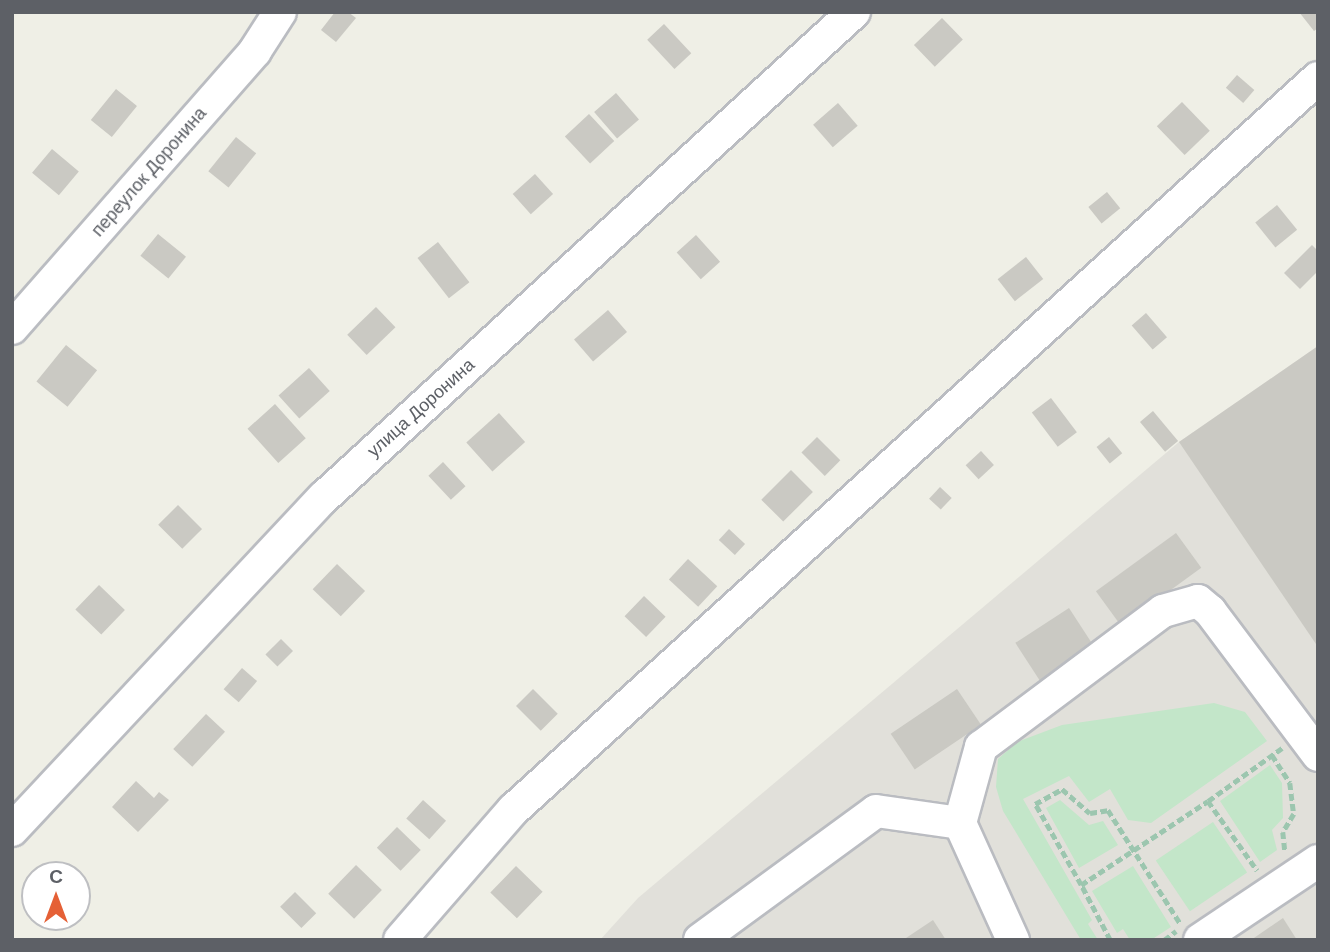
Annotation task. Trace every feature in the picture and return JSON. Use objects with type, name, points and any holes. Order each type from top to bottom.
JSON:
[{"type":"street","name":"переулок Доронина","points":[[12,328],[255,51],[280,12]]},
{"type":"street","name":"улица Доронина","points":[[13,829],[323,498],[854,12]]},
{"type":"street","points":[[400,940],[513,810],[1318,78]]},
{"type":"street","points":[[1013,940],[960,823],[981,747],[1181,603],[1198,601],[1210,611],[1310,744]]},
{"type":"street","points":[[700,940],[876,811],[960,823]]},
{"type":"street","points":[[1192,929],[1318,861]]},
{"type":"path","points":[[1081,885],[1272,755],[1310,744]]},
{"type":"path","points":[[1272,755],[1290,783],[1294,814],[1283,832],[1285,856]]},
{"type":"path","points":[[1110,940],[1035,804],[1062,789],[1090,813],[1108,810],[1192,929],[1164,940]]},
{"type":"path","points":[[1208,801],[1260,875],[1269,869]]},
{"type":"shaded area","points":[[1318,346],[1318,940],[600,940],[638,898],[1179,442]]},
{"type":"green space","points":[[1214,703],[1245,712],[1267,741],[1151,823],[1128,820],[1110,789],[1089,802],[1069,776],[1023,799],[1092,920],[1088,924],[1098,940],[1081,940],[1003,811],[996,787],[998,759],[1017,742],[1062,725]]},
{"type":"green space","points":[[1270,765],[1282,783],[1283,818],[1272,830],[1277,850],[1260,862],[1220,801]]},
{"type":"green space","points":[[1060,800],[1089,825],[1103,821],[1118,845],[1079,868],[1046,808]]},
{"type":"green space","points":[[1213,822],[1247,873],[1190,911],[1156,861]]},
{"type":"green space","points":[[1133,866],[1171,927],[1151,940],[1130,940],[1123,929],[1117,933],[1092,891]]},
{"type":"building","points":[[335,12],[348,12],[356,18],[336,42],[321,30]]},
{"type":"building","points":[[1299,12],[1318,12],[1318,28],[1314,31]]},
{"type":"building","points":[[942,18],[963,40],[935,67],[914,45]]},
{"type":"building","points":[[664,24],[691,53],[674,69],[647,40]]},
{"type":"building","points":[[1237,75],[1254,90],[1243,103],[1226,88]]},
{"type":"building","points":[[116,89],[137,106],[112,137],[91,120]]},
{"type":"building","points":[[616,93],[639,119],[617,138],[594,112]]},
{"type":"building","points":[[1182,102],[1210,131],[1185,155],[1157,126]]},
{"type":"building","points":[[838,103],[858,126],[833,147],[813,125]]},
{"type":"building","points":[[589,114],[614,141],[590,164],[565,137]]},
{"type":"building","points":[[236,137],[256,153],[229,188],[208,171]]},
{"type":"building","points":[[52,149],[79,171],[59,195],[32,173]]},
{"type":"building","points":[[535,174],[553,194],[531,214],[513,194]]},
{"type":"building","points":[[1107,192],[1120,208],[1102,223],[1088,207]]},
{"type":"building","points":[[1277,205],[1297,230],[1275,247],[1255,223]]},
{"type":"building","points":[[158,234],[186,257],[168,278],[140,256]]},
{"type":"building","points":[[696,235],[720,262],[701,279],[677,252]]},
{"type":"building","points":[[438,242],[469,282],[449,298],[418,258]]},
{"type":"building","points":[[1312,245],[1318,251],[1318,271],[1300,289],[1284,273]]},
{"type":"building","points":[[1026,257],[1043,279],[1015,301],[998,279]]},
{"type":"building","points":[[376,307],[395,327],[367,355],[347,335]]},
{"type":"building","points":[[608,310],[627,332],[593,361],[574,340]]},
{"type":"building","points":[[1146,313],[1167,337],[1153,350],[1132,325]]},
{"type":"building","points":[[66,345],[97,370],[68,407],[36,382]]},
{"type":"building","points":[[1318,346],[1318,647],[1179,442]]},
{"type":"building","points":[[309,368],[330,391],[299,418],[279,395]]},
{"type":"building","points":[[1051,398],[1077,432],[1058,447],[1032,412]]},
{"type":"building","points":[[275,404],[306,438],[278,463],[248,429]]},
{"type":"building","points":[[1153,411],[1178,441],[1165,452],[1140,422]]},
{"type":"building","points":[[499,413],[525,442],[492,471],[466,442]]},
{"type":"building","points":[[817,437],[840,460],[825,476],[801,453]]},
{"type":"building","points":[[1109,437],[1122,453],[1110,463],[1097,447]]},
{"type":"building","points":[[981,451],[994,465],[979,479],[966,465]]},
{"type":"building","points":[[443,462],[466,486],[451,500],[428,476]]},
{"type":"building","points":[[791,470],[813,492],[783,522],[761,500]]},
{"type":"building","points":[[940,487],[952,498],[941,510],[929,499]]},
{"type":"building","points":[[178,505],[202,529],[182,549],[158,525]]},
{"type":"building","points":[[729,529],[745,544],[735,555],[719,540]]},
{"type":"building","points":[[1176,533],[1201,568],[1121,626],[1096,591]]},
{"type":"building","points":[[688,559],[717,586],[698,607],[669,579]]},
{"type":"building","points":[[337,564],[365,591],[341,616],[313,589]]},
{"type":"building","points":[[99,585],[125,610],[101,634],[75,609]]},
{"type":"building","points":[[644,596],[666,617],[646,637],[625,616]]},
{"type":"building","points":[[1069,608],[1094,647],[1040,681],[1015,643]]},
{"type":"building","points":[[281,639],[293,651],[277,667],[265,655]]},
{"type":"building","points":[[242,668],[257,681],[239,702],[224,689]]},
{"type":"building","points":[[533,689],[558,714],[541,731],[516,706]]},
{"type":"building","points":[[957,689],[981,725],[915,769],[891,734]]},
{"type":"building","points":[[206,714],[225,732],[192,767],[173,749]]},
{"type":"building","points":[[136,781],[154,798],[159,792],[169,800],[138,832],[112,807]]},
{"type":"building","points":[[423,800],[446,821],[429,839],[406,819]]},
{"type":"building","points":[[397,827],[421,850],[401,871],[377,848]]},
{"type":"building","points":[[356,865],[382,890],[354,919],[328,894]]},
{"type":"building","points":[[516,866],[543,892],[517,918],[490,893]]},
{"type":"building","points":[[295,892],[316,913],[301,928],[280,907]]},
{"type":"building","points":[[1283,918],[1297,940],[1251,940]]},
{"type":"building","points":[[933,920],[946,940],[903,940]]}]
